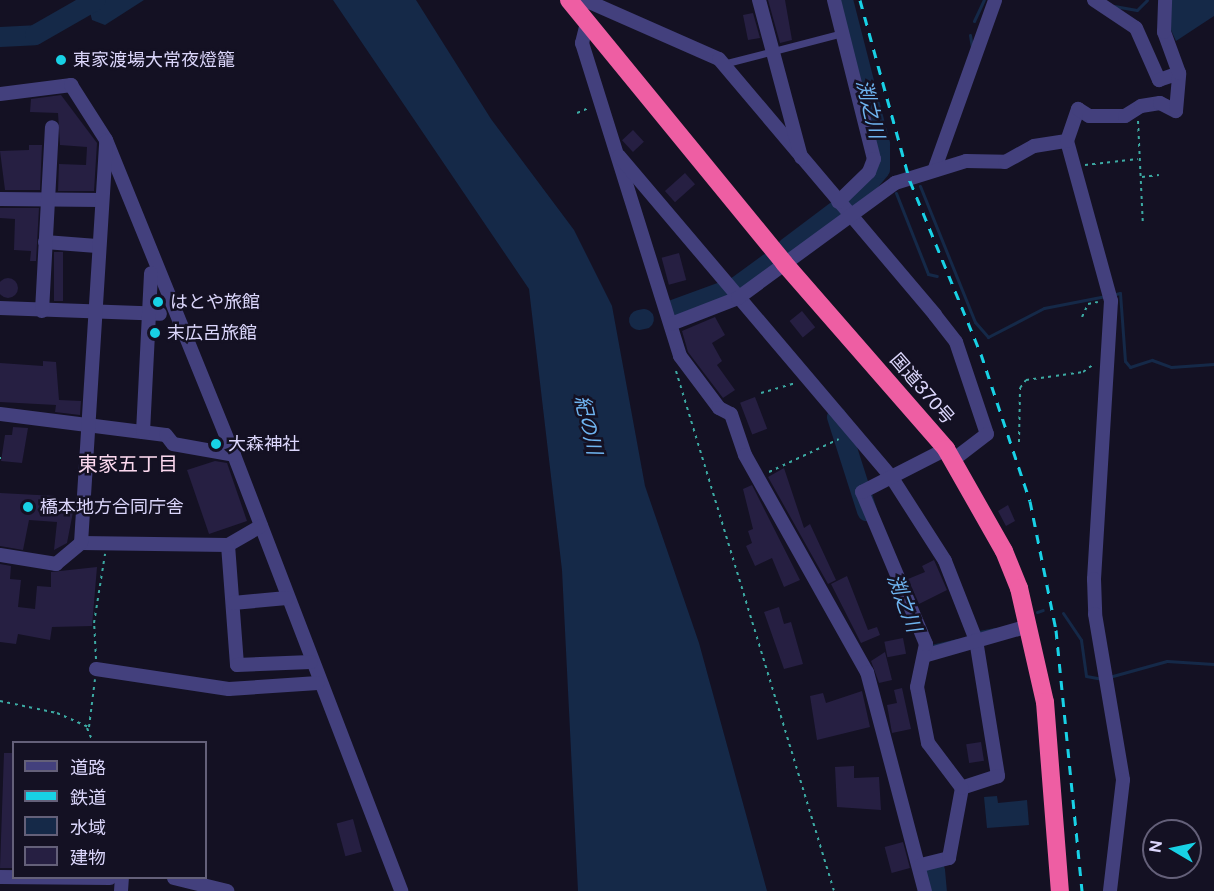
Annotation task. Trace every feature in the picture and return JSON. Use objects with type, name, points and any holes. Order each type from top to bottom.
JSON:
[{"type":"highway","name":"国道370号","points":[[576,1],[587,23],[784,263],[949,454],[1004,550],[1029,626],[1045,702],[1060,891]]},
{"type":"street","points":[[759,0],[803,165]]},
{"type":"street","points":[[670,324],[784,263],[843,208],[869,172],[874,159],[834,0]]},
{"type":"street","points":[[935,168],[995,0]]},
{"type":"street","points":[[1094,0],[1136,28],[1159,80],[1179,73]]},
{"type":"street","points":[[1110,891],[1123,780],[1095,614],[1094,579],[1110,357],[1111,301],[1104,260],[1071,164],[1067,141],[1078,109],[1089,116],[1125,116],[1136,109],[1160,103],[1176,111],[1179,73],[1164,32],[1165,0]]},
{"type":"street","points":[[576,1],[723,64],[803,165],[843,208],[957,342],[987,434],[949,454],[862,492],[927,655],[917,687],[928,743],[962,788],[949,858],[921,865]]},
{"type":"street","points":[[587,23],[582,43],[680,356],[719,408],[731,414],[758,477],[867,672],[921,865],[926,891]]},
{"type":"street","points":[[0,94],[71,86],[106,140],[234,455],[318,683],[401,891]]},
{"type":"street","points":[[42,311],[52,127]]},
{"type":"street","points":[[0,555],[56,564],[81,543],[92,429],[97,246],[106,140]]},
{"type":"street","points":[[843,208],[881,189],[935,168],[1005,162],[1034,146],[1067,141]]},
{"type":"street","points":[[617,154],[892,478],[953,576],[976,640],[998,776],[962,788]]},
{"type":"street","points":[[0,199],[101,200]]},
{"type":"street","points":[[45,242],[97,246]]},
{"type":"street","points":[[143,432],[154,314],[152,273]]},
{"type":"street","points":[[0,308],[96,314],[154,314]]},
{"type":"street","points":[[0,414],[92,429],[166,435],[173,444],[234,455]]},
{"type":"street","points":[[81,543],[228,545],[261,525]]},
{"type":"street","points":[[228,545],[237,665],[311,662]]},
{"type":"street","points":[[233,603],[287,598]]},
{"type":"street","points":[[927,655],[1029,626]]},
{"type":"street","points":[[96,669],[229,689],[318,683]]},
{"type":"street","points":[[178,879],[227,891]]},
{"type":"lane","points":[[723,64],[843,33]]},
{"type":"path","points":[[577,113],[595,106],[592,99]]},
{"type":"path","points":[[1136,109],[1138,159],[1142,177],[1143,226]]},
{"type":"path","points":[[1071,164],[1138,159]]},
{"type":"path","points":[[1142,177],[1159,175]]},
{"type":"path","points":[[1082,317],[1088,304],[1105,300]]},
{"type":"path","points":[[1019,441],[1020,388],[1026,380],[1083,372],[1110,357]]},
{"type":"path","points":[[672,358],[834,891]]},
{"type":"path","points":[[762,393],[808,379]]},
{"type":"path","points":[[758,477],[839,440]]},
{"type":"path","points":[[93,741],[87,727],[96,669],[94,622],[106,545]]},
{"type":"path","points":[[0,701],[57,713],[87,727]]},
{"type":"water","points":[[87,0],[144,0],[105,25],[92,20]]},
{"type":"water","name":"紀の川","points":[[333,0],[416,0],[491,119],[574,230],[612,306],[645,486],[699,643],[767,891],[578,891],[562,570],[529,289]]},
{"type":"water","points":[[1171,0],[1214,0],[1214,16],[1176,41],[1170,28]]},
{"type":"water","points":[[997,796],[998,803],[1027,800],[1029,825],[987,828],[984,797]]},
{"type":"building","points":[[768,0],[785,0],[792,40],[780,43]]},
{"type":"building","points":[[753,13],[760,38],[748,40],[743,15]]},
{"type":"building","points":[[61,95],[97,143],[94,191],[58,191],[59,164],[86,165],[87,147],[60,145],[58,113],[30,112],[31,99]]},
{"type":"building","points":[[633,130],[644,142],[633,152],[622,140]]},
{"type":"building","points":[[29,145],[42,145],[40,190],[5,190],[0,151],[29,150]]},
{"type":"building","points":[[685,173],[695,184],[675,202],[665,191]]},
{"type":"building","points":[[0,208],[39,208],[36,261],[30,261],[31,251],[14,250],[15,219],[0,218]]},
{"type":"building","points":[[54,252],[63,252],[63,301],[54,301]]},
{"type":"building","points":[[679,253],[686,280],[669,285],[662,258]]},
{"type":"building","points":[[4,278],[12,278],[18,284],[18,292],[12,298],[4,298],[-1,293],[-1,283]]},
{"type":"building","points":[[802,311],[815,327],[803,337],[790,321]]},
{"type":"building","points":[[715,317],[725,335],[712,343],[722,361],[717,365],[735,390],[723,398],[688,352],[682,331]]},
{"type":"building","points":[[43,361],[56,362],[59,400],[81,401],[80,415],[55,412],[56,405],[0,402],[0,363],[43,366]]},
{"type":"building","points":[[755,397],[767,429],[752,434],[740,403]]},
{"type":"building","points":[[13,427],[28,428],[22,463],[1,461],[5,435],[12,435]]},
{"type":"building","points":[[215,461],[227,463],[247,521],[209,534],[187,470]]},
{"type":"building","points":[[784,468],[804,528],[810,524],[836,580],[828,584],[768,477]]},
{"type":"building","points":[[752,485],[800,580],[784,587],[772,558],[755,566],[746,546],[752,543],[748,531],[753,529],[743,489]]},
{"type":"building","points":[[0,493],[56,496],[56,510],[73,512],[67,543],[54,550],[57,522],[29,520],[23,550],[0,546]]},
{"type":"building","points":[[1008,505],[1015,521],[1006,526],[998,511]]},
{"type":"building","points":[[934,560],[947,590],[919,604],[908,579],[925,572],[922,566]]},
{"type":"building","points":[[0,564],[11,566],[10,579],[21,580],[18,607],[35,609],[37,586],[51,587],[51,572],[97,567],[92,626],[52,627],[50,640],[18,634],[16,644],[0,642]]},
{"type":"building","points":[[847,576],[868,630],[877,627],[880,635],[861,643],[831,584]]},
{"type":"building","points":[[779,607],[784,624],[791,622],[803,664],[784,669],[764,612]]},
{"type":"building","points":[[903,638],[906,654],[887,657],[884,642]]},
{"type":"building","points":[[885,652],[892,680],[879,683],[871,661]]},
{"type":"building","points":[[902,688],[911,729],[892,733],[887,705],[897,703],[894,690]]},
{"type":"building","points":[[862,691],[870,727],[817,740],[810,696],[823,693],[826,703]]},
{"type":"building","points":[[981,742],[984,761],[969,763],[966,744]]},
{"type":"building","points":[[4,753],[12,753],[12,868],[0,868]]},
{"type":"building","points":[[854,766],[854,778],[879,777],[881,810],[837,807],[835,767]]},
{"type":"building","points":[[353,819],[362,852],[345,856],[337,823]]},
{"type":"building","points":[[903,842],[910,868],[892,873],[885,847]]},
{"type":"waterway","points":[[0,37],[35,35],[96,0]]},
{"type":"waterway","name":"渕之川","points":[[787,248],[860,193],[880,169],[880,144],[843,0]]},
{"type":"waterway","points":[[974,21],[984,0]]},
{"type":"waterway","points":[[1114,6],[1137,10],[1147,0]]},
{"type":"waterway","points":[[970,35],[972,48]]},
{"type":"waterway","points":[[920,186],[975,322],[988,337],[1044,308],[1106,296]]},
{"type":"waterway","points":[[896,193],[928,274],[937,276]]},
{"type":"waterway","points":[[673,310],[736,287],[769,263]]},
{"type":"waterway","points":[[1112,295],[1120,293],[1125,361],[1130,367],[1152,360],[1171,367],[1214,364]]},
{"type":"waterway","points":[[639,320],[644,319]]},
{"type":"waterway","name":"渕之川","points":[[837,417],[867,511]]},
{"type":"waterway","points":[[1037,612],[1043,610]]},
{"type":"waterway","points":[[1063,613],[1081,640],[1086,676],[1103,679]]},
{"type":"waterway","points":[[979,632],[995,629]]},
{"type":"waterway","points":[[931,646],[957,640]]},
{"type":"waterway","points":[[1109,677],[1167,661],[1214,664]]},
{"type":"waterway","name":"渕之川","points":[[935,870],[937,891]]},
{"type":"railway","points":[[860,0],[910,181],[981,354],[1030,501],[1056,630],[1082,891]]},
{"type":"place","name":"東家渡場大常夜燈籠","points":[[61,60]]},
{"type":"place","name":"はとや旅館","points":[[158,302]]},
{"type":"place","name":"末広呂旅館","points":[[155,333]]},
{"type":"place","name":"大森神社","points":[[216,444]]},
{"type":"place","name":"橋本地方合同庁舎","points":[[28,507]]},
{"type":"district","name":"東家五丁目","points":[[128,464]]}]
